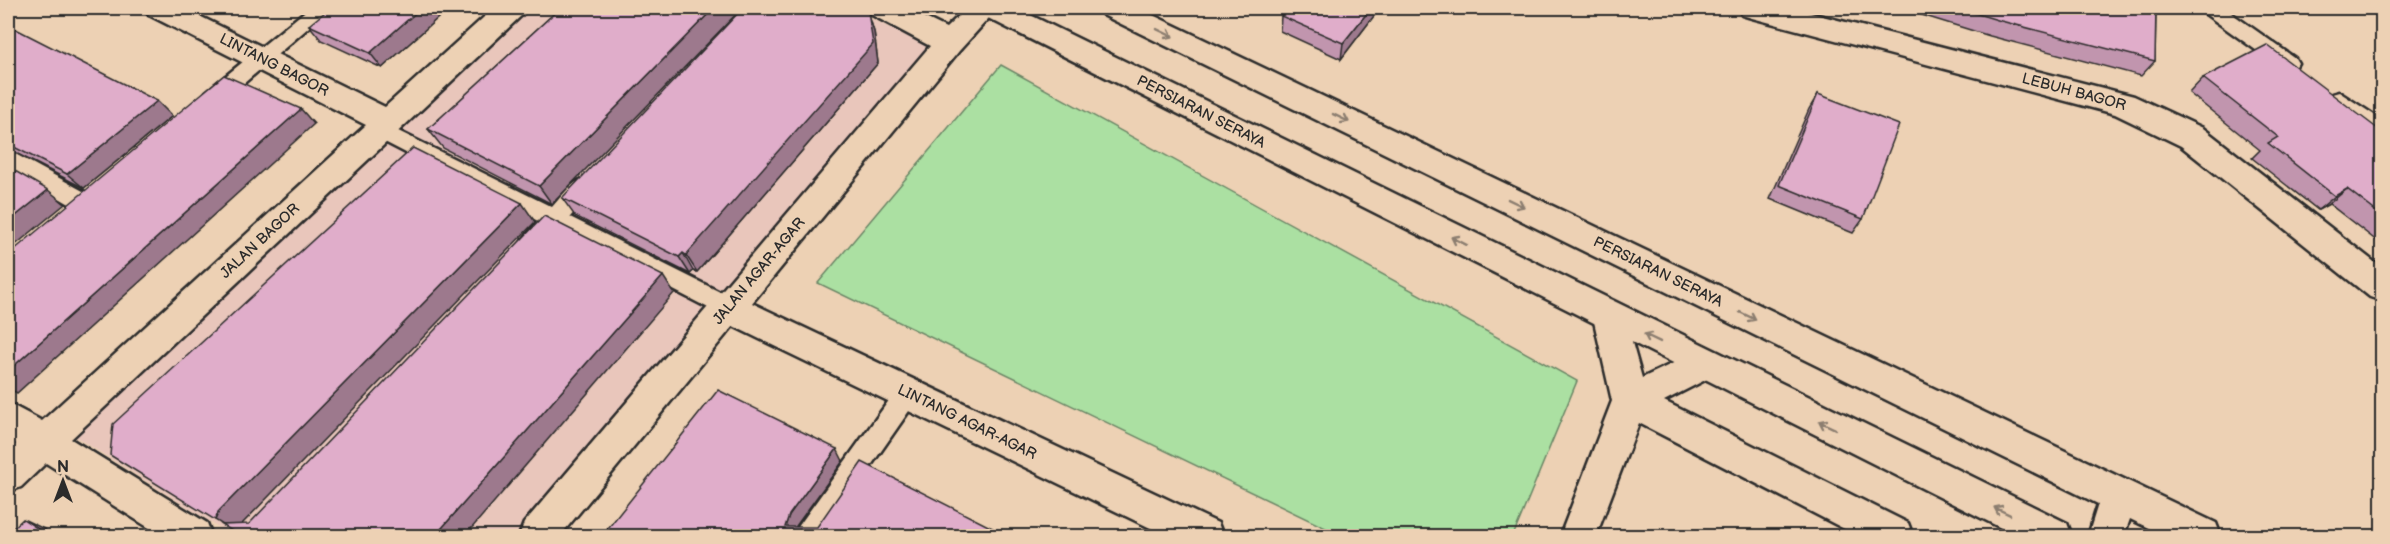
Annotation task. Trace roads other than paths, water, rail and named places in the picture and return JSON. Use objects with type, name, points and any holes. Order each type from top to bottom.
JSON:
[{"type":"street","name":"LINTANG BAGOR","points":[[159,8],[261,58],[384,126]]},
{"type":"street","name":"JALAN BAGOR","points":[[8,475],[512,8]]},
{"type":"street","points":[[882,8],[949,43]]},
{"type":"street","name":"JALAN AGAR-AGAR","points":[[537,537],[949,43],[984,8]]},
{"type":"street","name":"PERSIARAN SERAYA","points":[[992,8],[2054,537]]},
{"type":"street","name":"PERSIARAN SERAYA","points":[[1113,8],[2204,537]]},
{"type":"street","name":"LEBUH BAGOR","points":[[1752,8],[2123,104],[2192,136],[2382,287]]},
{"type":"street","name":"LINTANG AGAR-AGAR","points":[[728,307],[1205,537]]},
{"type":"street","points":[[1578,537],[1630,401],[1610,317]]},
{"type":"street","points":[[1630,401],[1703,364]]},
{"type":"street","points":[[1630,401],[1895,537]]},
{"type":"street","points":[[8,419],[194,537]]},
{"type":"street","points":[[2106,537],[2119,496]]},
{"type":"lane","points":[[196,112],[321,8]]},
{"type":"lane","points":[[2211,8],[2309,78]]},
{"type":"lane","points":[[2327,91],[2382,131]]},
{"type":"lane","points":[[384,126],[554,219],[728,307]]},
{"type":"lane","points":[[8,158],[86,203]]},
{"type":"lane","points":[[522,253],[603,168]]},
{"type":"lane","points":[[69,217],[104,188]]},
{"type":"lane","points":[[807,537],[908,393]]}]
